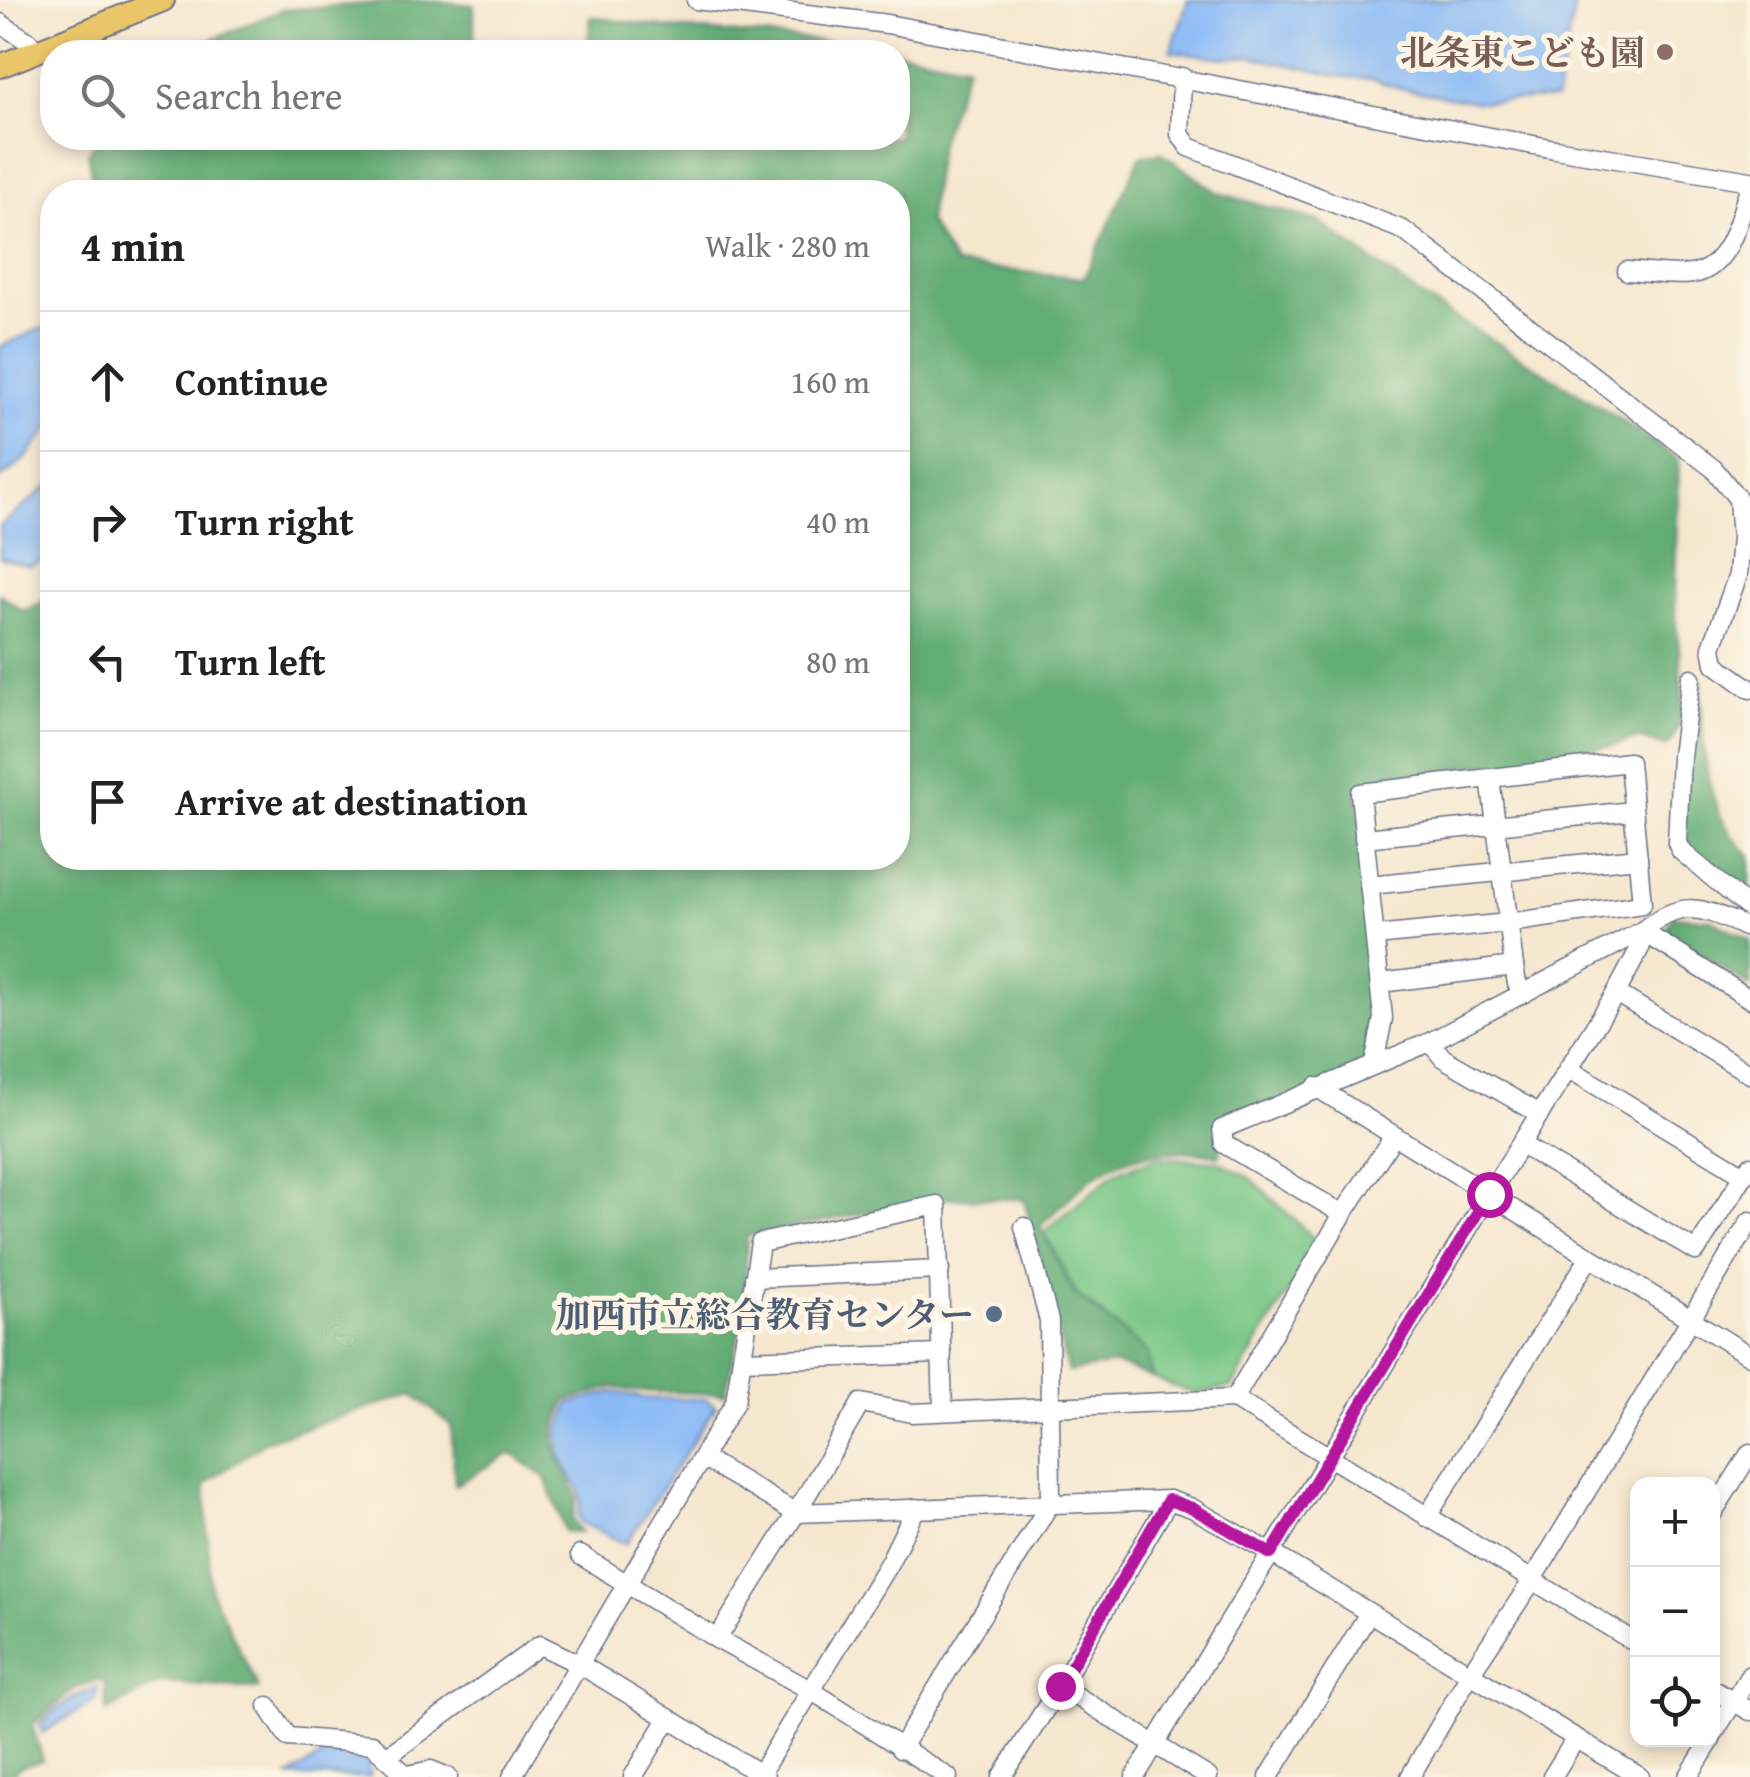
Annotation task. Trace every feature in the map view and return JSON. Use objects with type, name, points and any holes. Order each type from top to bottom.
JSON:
[{"type":"main road","points":[[65,40],[163,0]]},
{"type":"main road","points":[[0,66],[40,50]]},
{"type":"street","points":[[696,0],[887,24],[1750,183],[1734,235],[1720,257],[1696,274],[1627,271]]},
{"type":"street","points":[[0,23],[29,42],[33,53]]},
{"type":"street","points":[[1182,78],[1180,134],[1189,147],[1403,230],[1714,469],[1738,499],[1742,538],[1738,575],[1712,646],[1715,664],[1750,689]]},
{"type":"street","points":[[1691,678],[1681,756],[1677,843],[1680,851],[1750,909]]},
{"type":"street","points":[[1374,1064],[1384,1018],[1369,885],[1360,793],[1629,762],[1642,904],[1375,936]]},
{"type":"street","points":[[1490,778],[1514,966],[1517,984],[1525,993]]},
{"type":"street","points":[[1364,838],[1634,811]]},
{"type":"street","points":[[1369,885],[1638,858]]},
{"type":"street","points":[[1343,1214],[1224,1144],[1222,1129],[1430,1042],[1679,908],[1709,912],[1750,929]]},
{"type":"street","points":[[1135,1777],[1489,1194],[1616,993],[1641,946],[1642,931]]},
{"type":"street","points":[[1642,931],[1750,999]]},
{"type":"street","points":[[1381,983],[1514,966]]},
{"type":"street","points":[[1616,993],[1750,1074]]},
{"type":"street","points":[[1430,1042],[1442,1058],[1540,1114]]},
{"type":"street","points":[[1522,1145],[1696,1251],[1747,1170],[1568,1068]]},
{"type":"street","points":[[1316,1088],[1750,1356]]},
{"type":"street","points":[[1234,1399],[1393,1137]]},
{"type":"street","points":[[512,1777],[735,1402],[760,1242],[938,1205],[943,1411]]},
{"type":"street","points":[[1410,1777],[1750,1221]]},
{"type":"street","points":[[900,1748],[1051,1502],[1050,1321],[1024,1227]]},
{"type":"street","points":[[1428,1517],[1590,1258]]},
{"type":"street","points":[[754,1278],[940,1270]]},
{"type":"street","points":[[742,1360],[942,1354]]},
{"type":"street","points":[[716,1639],[860,1403],[912,1413],[1234,1399],[1630,1637]]},
{"type":"street","points":[[1720,1501],[1750,1453]]},
{"type":"street","points":[[703,1458],[796,1513],[1168,1500],[1192,1508],[1640,1777]]},
{"type":"street","points":[[1002,1777],[1168,1500]]},
{"type":"street","points":[[386,1757],[540,1644],[761,1776],[890,1563],[916,1508]]},
{"type":"street","points":[[580,1555],[716,1639],[812,1691],[948,1777]]},
{"type":"street","points":[[1270,1777],[1368,1615]]},
{"type":"street","points":[[1720,1729],[1742,1706],[1750,1675]]},
{"type":"street","points":[[1060,1686],[1208,1777]]},
{"type":"street","points":[[1720,1694],[1742,1706]]},
{"type":"street","points":[[268,1706],[288,1737],[372,1744],[402,1775],[431,1770],[448,1777]]},
{"type":"street","points":[[633,1777],[668,1719]]},
{"type":"street","points":[[1552,1777],[1576,1738]]},
{"type":"street","points":[[1688,1777],[1706,1747]]},
{"type":"green space","points":[[422,0],[474,5],[474,40],[210,40],[282,10]]},
{"type":"green space","points":[[591,17],[809,40],[588,40]]},
{"type":"green space","points":[[910,53],[967,65],[939,143],[928,222],[955,265],[1084,278],[1140,157],[1161,152],[1218,193],[1318,221],[1419,295],[1679,460],[1675,602],[1682,697],[1676,733],[1667,746],[1637,738],[1612,746],[1551,753],[1513,765],[1471,766],[1357,786],[1378,1018],[1373,1062],[1225,1134],[1219,1156],[1170,1152],[1137,1157],[1106,1169],[1085,1183],[1040,1226],[1075,1294],[1147,1352],[1152,1378],[1115,1364],[1068,1372],[1024,1199],[943,1198],[747,1236],[743,1317],[725,1394],[613,1387],[566,1401],[555,1442],[577,1497],[572,1519],[581,1532],[565,1531],[546,1478],[511,1453],[455,1485],[451,1425],[413,1394],[267,1440],[205,1484],[211,1592],[259,1689],[160,1683],[106,1712],[105,1682],[97,1680],[76,1688],[32,1725],[43,1760],[18,1768],[13,1777],[0,1777],[0,594],[23,611],[40,603],[40,870],[910,870],[910,180],[92,180],[90,150],[910,150]]},
{"type":"green space","points":[[1695,681],[1701,681],[1704,751],[1713,797],[1734,838],[1750,855],[1750,901],[1689,852],[1681,833]]},
{"type":"green space","points":[[1673,916],[1710,919],[1750,940],[1750,987],[1665,930]]},
{"type":"green space","points":[[1159,1157],[1221,1162],[1250,1178],[1318,1242],[1232,1387],[1194,1394],[1152,1378],[1147,1352],[1076,1294],[1044,1232],[1115,1172]]},
{"type":"water","points":[[1188,0],[1576,0],[1556,99],[1476,102],[1249,56],[1225,58],[1171,51]]},
{"type":"water","points":[[40,329],[40,440],[26,458],[0,479],[0,346]]},
{"type":"water","points":[[40,493],[40,562],[29,566],[0,558],[0,526]]},
{"type":"water","points":[[612,1392],[645,1398],[706,1399],[716,1406],[626,1544],[582,1523],[578,1516],[578,1487],[562,1459],[559,1444],[569,1404]]},
{"type":"water","points":[[98,1687],[95,1701],[42,1733],[40,1724],[53,1713]]},
{"type":"water","points":[[347,1749],[366,1754],[370,1777],[289,1777],[330,1751]]},
{"type":"place","name":"北条東こども園","points":[[1665,52]]},
{"type":"place","name":"加西市立総合教育センター","points":[[994,1314]]},
{"type":"route","points":[[1060,1686],[1168,1500],[1192,1508],[1271,1554],[1489,1194]]}]
